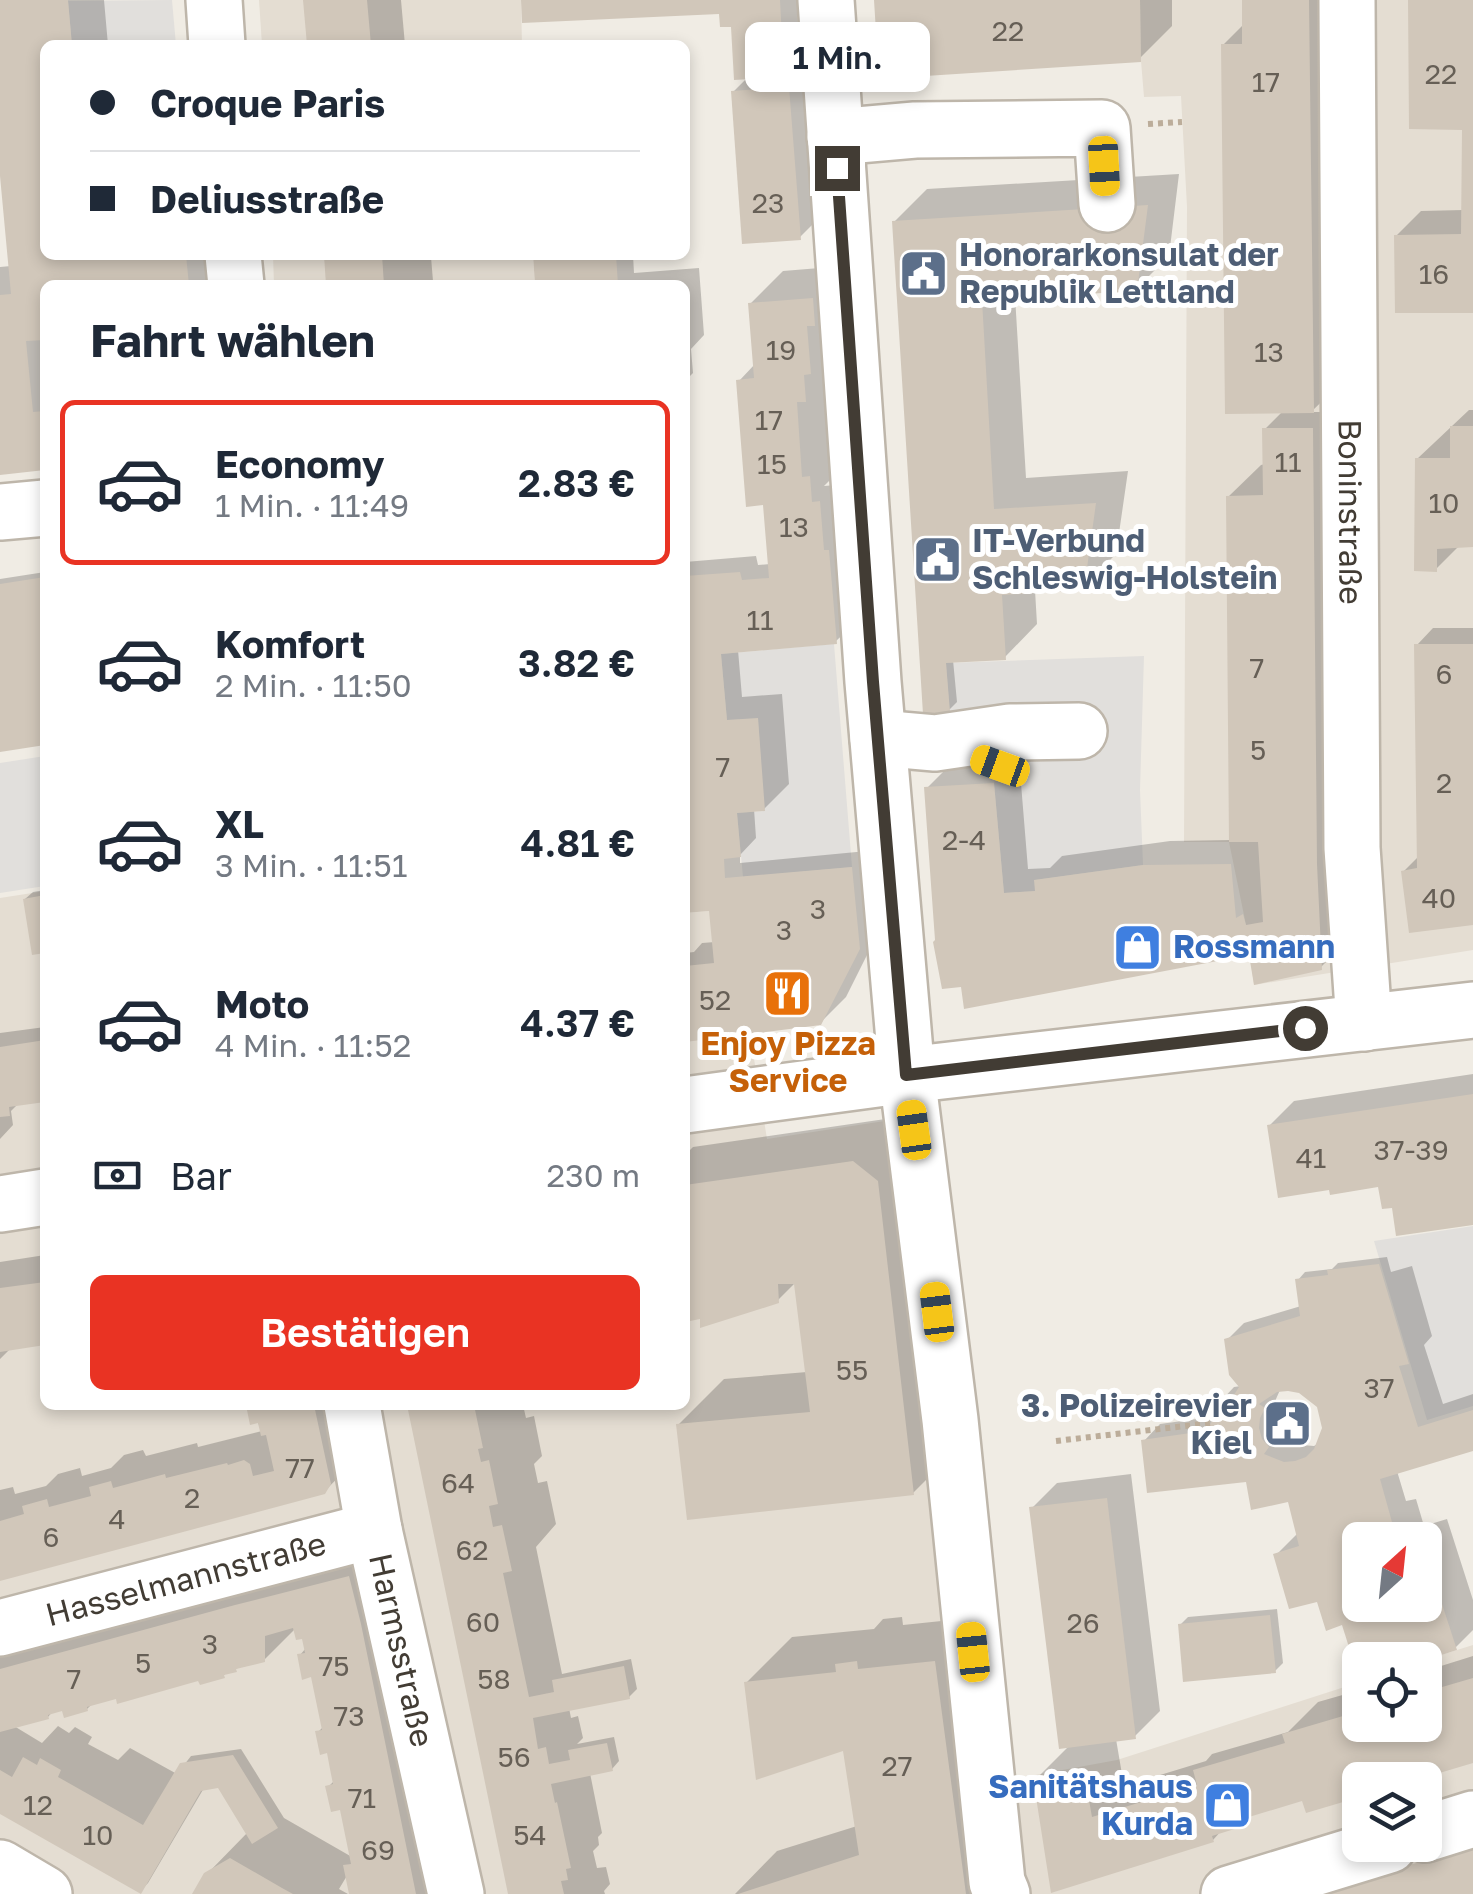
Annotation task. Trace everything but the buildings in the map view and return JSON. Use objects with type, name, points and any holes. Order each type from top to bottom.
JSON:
[{"type":"street","points":[[214,0],[217,40]]},
{"type":"street","points":[[826,0],[906,1075],[950,1420],[1002,1894]]},
{"type":"street","name":"Boninstraße","points":[[1346,0],[1352,848],[1364,1022]]},
{"type":"street","points":[[835,137],[915,130],[1102,128],[1106,204]]},
{"type":"street","points":[[0,512],[40,508]]},
{"type":"street","points":[[878,738],[942,732],[1079,731]]},
{"type":"street","points":[[942,732],[1000,766]]},
{"type":"street","points":[[690,1105],[906,1075],[1473,1010]]},
{"type":"street","points":[[0,1204],[40,1198]]},
{"type":"street","name":"Harmsstraße","points":[[353,1410],[374,1530],[456,1894]]},
{"type":"street","name":"Hasselmannstraße","points":[[0,1628],[374,1530]]},
{"type":"street","points":[[1442,1829],[1473,1819]]},
{"type":"street","points":[[1230,1894],[1342,1859]]},
{"type":"street","points":[[0,1868],[44,1894]]},
{"type":"path","points":[[1056,1441],[1211,1423]]},
{"type":"shaded area","points":[[172,0],[176,40],[72,40],[68,1]]},
{"type":"shaded area","points":[[259,0],[521,0],[522,40],[262,40]]},
{"type":"shaded area","points":[[1140,0],[1473,0],[1473,950],[1254,985],[1229,842],[1184,842],[1187,207],[1181,96],[1144,97]]},
{"type":"shaded area","points":[[273,260],[533,260],[535,280],[274,280]]},
{"type":"shaded area","points":[[834,644],[852,867],[743,877],[737,813],[764,811],[758,719],[727,720],[721,654]]},
{"type":"shaded area","points":[[1144,656],[1140,790],[1143,865],[1035,880],[1035,891],[1004,893],[994,783],[1011,741],[951,730],[946,663]]},
{"type":"shaded area","points":[[40,757],[40,887],[0,893],[0,763]]},
{"type":"shaded area","points":[[40,892],[40,1410],[690,1410],[690,913],[709,911],[750,1034],[767,1139],[891,1120],[969,1787],[1117,1760],[1342,1688],[1342,1742],[1442,1742],[1442,1655],[1473,1645],[1473,1894],[0,1894],[0,898]]},
{"type":"shaded area","points":[[1473,1226],[1473,1406],[1427,1420],[1374,1241]]},
{"type":"place","name":"Honorarkonsulat der Republik Lettland","points":[[924,273]]},
{"type":"place","name":"IT-Verbund Schleswig-Holstein","points":[[937,559]]},
{"type":"place","name":"Rossmann","points":[[1138,947]]},
{"type":"place","name":"Enjoy Pizza Service","points":[[788,994]]},
{"type":"place","name":"3. Polizeirevier Kiel","points":[[1287,1424]]},
{"type":"place","name":"Sanitätshaus Kurda","points":[[1228,1805]]},
{"type":"route","points":[[837,168],[873,682],[906,1075],[1305,1028]]}]
